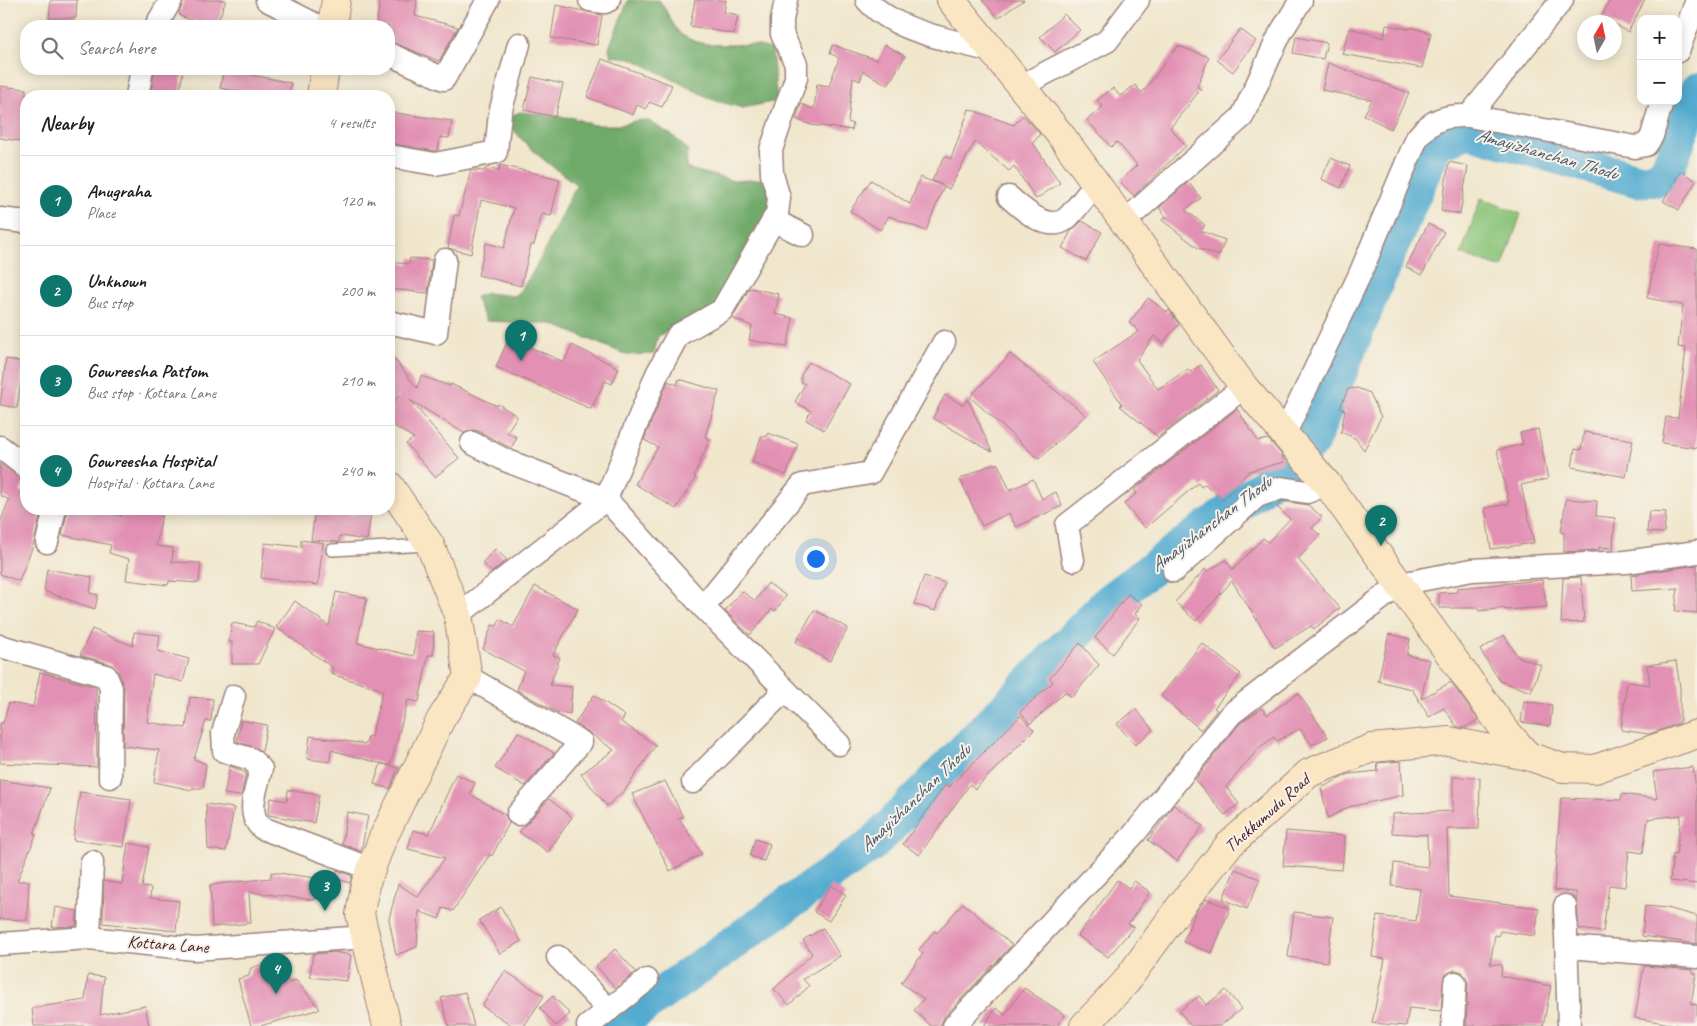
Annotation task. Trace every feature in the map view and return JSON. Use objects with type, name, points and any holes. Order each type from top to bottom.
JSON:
[{"type":"main road","points":[[333,20],[336,0]]},
{"type":"main road","points":[[951,0],[1021,86],[1096,184],[1244,388],[1289,437],[1327,484],[1504,729],[1528,756]]},
{"type":"main road","points":[[322,90],[324,75]]},
{"type":"main road","points":[[387,1026],[360,914],[365,885],[382,840],[441,719],[468,677],[458,615],[430,545],[395,494]]},
{"type":"main road","name":"Thekkumudu Road","points":[[1084,1026],[1125,983],[1182,904],[1228,846],[1309,773],[1372,748],[1449,741],[1528,756],[1563,768],[1595,769],[1697,734]]},
{"type":"street","points":[[159,20],[170,0]]},
{"type":"street","points":[[267,0],[306,20]]},
{"type":"street","points":[[395,57],[444,79],[488,0]]},
{"type":"street","points":[[590,0],[606,2],[609,0]]},
{"type":"street","points":[[458,615],[606,499],[657,374],[678,335],[722,310],[777,214],[779,198],[772,174],[771,150],[796,71],[796,64],[782,34],[782,20],[786,0]]},
{"type":"street","points":[[866,0],[874,9],[907,28],[991,51]]},
{"type":"street","points":[[1021,86],[1106,41],[1138,0]]},
{"type":"street","points":[[1124,222],[1242,117],[1280,34],[1302,0]]},
{"type":"street","points":[[1469,116],[1562,0]]},
{"type":"street","points":[[1682,40],[1697,0]]},
{"type":"street","points":[[395,157],[435,164],[496,152],[500,113],[519,44]]},
{"type":"street","points":[[138,90],[141,75]]},
{"type":"street","points":[[1289,437],[1417,138],[1425,127],[1436,120],[1451,116],[1469,116],[1635,147],[1646,145],[1652,136],[1661,105]]},
{"type":"street","points":[[1009,197],[1024,212],[1049,223],[1064,220],[1096,184]]},
{"type":"street","points":[[0,219],[20,221]]},
{"type":"street","points":[[773,220],[802,235]]},
{"type":"street","points":[[395,323],[436,333],[445,260]]},
{"type":"street","points":[[703,607],[802,486],[870,473],[944,342]]},
{"type":"street","points":[[1073,560],[1067,525],[1244,388]]},
{"type":"street","points":[[472,443],[505,460],[606,499],[703,607],[839,744]]},
{"type":"street","points":[[0,447],[20,462]]},
{"type":"street","points":[[1174,571],[1257,496],[1281,488],[1307,492],[1327,484]]},
{"type":"street","points":[[48,542],[54,515]]},
{"type":"street","points":[[954,1026],[1134,834],[1231,714],[1400,584],[1472,570],[1626,562],[1697,552]]},
{"type":"street","points":[[0,646],[106,676],[111,688],[110,777]]},
{"type":"street","points":[[468,677],[581,742],[518,814]]},
{"type":"street","points":[[693,782],[786,690]]},
{"type":"street","points":[[234,696],[223,733],[224,750],[251,759],[261,769],[252,813],[254,822],[262,828],[371,869]]},
{"type":"street","points":[[89,938],[92,862]]},
{"type":"street","points":[[1565,906],[1569,1026]]},
{"type":"street","name":"Kottara Lane","points":[[0,944],[89,938],[195,949],[366,937]]},
{"type":"street","points":[[1567,947],[1697,957]]},
{"type":"street","points":[[558,957],[609,1010]]},
{"type":"street","points":[[588,1026],[647,980]]},
{"type":"street","points":[[1453,1026],[1454,983]]},
{"type":"lane","points":[[332,550],[430,545]]},
{"type":"green space","points":[[628,0],[659,0],[679,33],[693,41],[716,45],[761,46],[772,50],[777,101],[743,108],[713,100],[631,58],[611,56],[609,48]]},
{"type":"green space","points":[[520,112],[574,118],[593,125],[621,125],[638,120],[649,121],[673,136],[688,150],[686,168],[734,181],[761,179],[777,197],[733,298],[658,336],[654,354],[627,355],[552,324],[486,321],[475,297],[487,293],[515,296],[525,284],[542,256],[577,185],[529,147],[505,118]]},
{"type":"green space","points":[[1481,198],[1521,214],[1502,268],[1461,254]]},
{"type":"building","points":[[51,0],[77,0],[76,18],[49,18]]},
{"type":"building","points":[[184,0],[226,0],[218,20],[191,20],[180,16],[179,13]]},
{"type":"building","points":[[380,0],[417,0],[415,16],[458,27],[439,61],[395,43],[395,20],[377,20]]},
{"type":"building","points":[[695,0],[726,0],[724,12],[738,15],[734,34],[690,26]]},
{"type":"building","points":[[982,0],[1024,0],[998,18]]},
{"type":"building","points":[[1610,0],[1645,0],[1628,32],[1622,28],[1622,15],[1602,15]]},
{"type":"building","points":[[556,5],[602,15],[597,45],[551,38]]},
{"type":"building","points":[[1064,14],[1080,30],[1055,52],[1040,37]]},
{"type":"building","points":[[1386,25],[1410,29],[1410,27],[1431,33],[1422,68],[1342,54],[1350,28],[1384,38]]},
{"type":"building","points":[[1240,29],[1256,41],[1233,72],[1217,60]]},
{"type":"building","points":[[1296,37],[1327,43],[1323,59],[1293,53]]},
{"type":"building","points":[[833,45],[877,60],[885,45],[905,56],[888,85],[863,71],[860,81],[853,78],[848,122],[853,124],[852,130],[811,125],[796,119],[801,104],[814,109],[817,84],[829,86],[839,58],[830,53]]},
{"type":"building","points":[[1178,46],[1209,57],[1197,87],[1201,89],[1170,128],[1186,146],[1134,196],[1120,181],[1137,165],[1117,142],[1111,147],[1087,120],[1103,107],[1097,100],[1113,88],[1120,96],[1135,85],[1142,93]]},
{"type":"building","points":[[602,59],[672,85],[662,107],[649,102],[646,109],[637,105],[633,115],[587,97]]},
{"type":"building","points":[[1328,63],[1409,93],[1391,129],[1364,115],[1372,100],[1322,90]]},
{"type":"building","points":[[154,75],[182,75],[180,90],[152,90]]},
{"type":"building","points":[[223,75],[253,75],[291,83],[290,90],[230,90],[220,88]]},
{"type":"building","points":[[532,77],[563,84],[555,117],[524,110]]},
{"type":"building","points":[[0,86],[26,89],[20,90],[20,141],[0,138]]},
{"type":"building","points":[[969,109],[1014,125],[1023,115],[1040,134],[1033,143],[1060,183],[1036,199],[1014,166],[1009,171],[975,142],[949,189],[932,180],[945,156],[951,159]]},
{"type":"building","points":[[395,113],[452,121],[449,138],[440,137],[438,150],[395,144]]},
{"type":"building","points":[[1331,158],[1350,166],[1341,188],[1321,179]]},
{"type":"building","points":[[1449,162],[1468,166],[1460,214],[1441,211]]},
{"type":"building","points":[[500,165],[560,179],[551,216],[542,214],[534,245],[531,245],[521,286],[478,275],[486,243],[504,248],[514,208],[481,200],[471,254],[448,248],[454,215],[459,216],[471,170],[484,171],[487,167],[499,170]]},
{"type":"building","points":[[1681,171],[1696,181],[1679,210],[1663,201]]},
{"type":"building","points":[[920,177],[944,186],[926,231],[889,216],[880,230],[850,211],[871,180],[910,204]]},
{"type":"building","points":[[1188,182],[1201,198],[1185,210],[1205,225],[1201,231],[1225,240],[1219,256],[1198,248],[1162,220],[1164,217],[1167,218],[1159,208]]},
{"type":"building","points":[[1082,221],[1102,232],[1086,261],[1062,248],[1071,231]]},
{"type":"building","points":[[1428,224],[1444,232],[1422,275],[1406,267]]},
{"type":"building","points":[[1659,244],[1697,249],[1697,448],[1662,443],[1666,417],[1678,418],[1686,348],[1678,347],[1683,305],[1647,298]]},
{"type":"building","points":[[410,258],[432,260],[428,293],[395,290],[395,263],[409,264]]},
{"type":"building","points":[[750,288],[779,294],[775,314],[793,318],[787,347],[749,340],[752,326],[732,318]]},
{"type":"building","points":[[1148,298],[1167,312],[1169,310],[1179,324],[1163,343],[1154,336],[1137,360],[1158,389],[1188,369],[1190,372],[1201,365],[1218,390],[1158,437],[1120,406],[1122,404],[1093,362],[1139,331],[1129,323]]},
{"type":"building","points":[[509,338],[564,362],[572,345],[619,368],[612,384],[605,381],[591,409],[496,367]]},
{"type":"building","points":[[1010,354],[1086,415],[1039,459],[970,397]]},
{"type":"building","points":[[6,359],[20,361],[20,388],[17,408],[0,405]]},
{"type":"building","points":[[395,360],[417,388],[421,376],[450,386],[451,384],[497,406],[498,404],[517,416],[507,432],[517,438],[511,448],[478,431],[471,430],[464,433],[410,400],[459,458],[435,477],[406,444],[414,438],[395,427],[395,402],[400,394],[395,399]]},
{"type":"building","points":[[809,362],[850,384],[824,430],[806,420],[811,411],[795,402],[805,384],[801,382],[801,375]]},
{"type":"building","points":[[679,379],[719,391],[705,437],[710,439],[694,476],[696,477],[676,509],[635,484],[658,447],[644,440],[668,381],[677,385]]},
{"type":"building","points":[[1357,388],[1370,393],[1381,417],[1364,450],[1355,438],[1341,432],[1345,410],[1340,408],[1348,389]]},
{"type":"building","points":[[945,395],[963,405],[968,399],[992,452],[933,418]]},
{"type":"building","points":[[1237,409],[1258,441],[1268,439],[1282,455],[1284,462],[1249,471],[1223,500],[1205,484],[1201,487],[1198,483],[1145,528],[1124,504],[1137,493],[1134,490]]},
{"type":"building","points":[[1538,429],[1548,479],[1521,485],[1534,543],[1491,549],[1485,508],[1509,504],[1497,450],[1523,444],[1520,433]]},
{"type":"building","points":[[1584,432],[1633,440],[1626,477],[1572,467],[1575,449],[1581,450]]},
{"type":"building","points":[[768,433],[798,444],[786,475],[752,462],[762,435],[766,437]]},
{"type":"building","points":[[0,464],[20,478],[20,515],[41,515],[34,543],[19,581],[0,574],[0,523],[9,500],[0,495]]},
{"type":"building","points":[[992,464],[998,464],[1010,490],[1033,479],[1042,499],[1056,492],[1062,506],[1016,527],[1009,513],[982,526],[960,479]]},
{"type":"building","points":[[1566,499],[1597,501],[1596,516],[1615,518],[1613,548],[1599,547],[1599,550],[1564,552],[1564,533],[1561,532]]},
{"type":"building","points":[[1282,501],[1308,505],[1322,517],[1312,528],[1320,535],[1298,559],[1340,608],[1314,629],[1311,626],[1275,648],[1232,581],[1196,621],[1175,602],[1205,569],[1208,571],[1226,560],[1233,570],[1263,538],[1268,542],[1290,519],[1277,507]]},
{"type":"building","points":[[1649,511],[1666,512],[1664,533],[1647,532]]},
{"type":"building","points":[[67,515],[162,515],[156,546],[173,548],[172,562],[201,563],[199,583],[169,581],[168,585],[126,580],[129,559],[109,553],[111,545],[62,535]]},
{"type":"building","points":[[314,515],[371,515],[367,540],[340,536],[339,542],[311,540]]},
{"type":"building","points":[[301,540],[323,543],[318,585],[261,578],[265,543],[301,547]]},
{"type":"building","points":[[495,549],[507,560],[492,572],[482,563]]},
{"type":"building","points":[[1697,565],[1697,613],[1675,611],[1678,588],[1632,591],[1631,575]]},
{"type":"building","points":[[47,569],[92,577],[90,593],[98,595],[95,609],[44,591]]},
{"type":"building","points":[[924,576],[945,583],[935,611],[914,604]]},
{"type":"building","points":[[1581,577],[1584,622],[1561,623],[1563,578]]},
{"type":"building","points":[[1542,580],[1547,607],[1479,611],[1478,608],[1439,608],[1439,593],[1457,592],[1457,588]]},
{"type":"building","points":[[768,583],[786,596],[775,611],[772,609],[750,635],[725,611],[742,591],[755,601]]},
{"type":"building","points":[[535,586],[578,609],[553,655],[560,657],[550,685],[572,687],[570,714],[556,712],[517,690],[524,671],[483,649],[492,625],[497,626],[500,619],[513,627]]},
{"type":"building","points":[[336,592],[367,598],[357,643],[414,656],[416,631],[434,632],[433,655],[428,655],[419,702],[408,700],[390,766],[331,750],[330,762],[307,759],[310,736],[366,744],[368,736],[371,737],[383,690],[331,674],[333,668],[276,627],[295,601],[329,626]]},
{"type":"building","points":[[1128,594],[1142,604],[1135,614],[1140,618],[1113,654],[1095,638]]},
{"type":"building","points":[[814,610],[848,628],[830,661],[796,642]]},
{"type":"building","points":[[257,621],[275,629],[258,664],[232,664],[232,642],[229,642],[232,623],[254,627]]},
{"type":"building","points":[[92,629],[133,646],[134,632],[160,635],[158,651],[189,659],[183,682],[153,674],[147,722],[186,728],[190,697],[213,699],[211,721],[206,721],[194,759],[206,764],[203,788],[192,788],[192,790],[154,782],[159,750],[123,746],[124,688],[118,671],[110,664],[80,655]]},
{"type":"building","points":[[1389,634],[1410,639],[1407,655],[1430,660],[1421,699],[1451,682],[1478,720],[1464,728],[1456,726],[1444,708],[1429,717],[1412,689],[1378,681]]},
{"type":"building","points":[[1504,635],[1518,657],[1541,665],[1531,692],[1500,681],[1480,650]]},
{"type":"building","points":[[1080,643],[1099,665],[1072,697],[1065,692],[1030,724],[1020,712],[1053,682],[1050,678]]},
{"type":"building","points":[[1202,643],[1241,674],[1214,708],[1217,710],[1201,730],[1161,696]]},
{"type":"building","points":[[1676,661],[1680,688],[1680,723],[1649,734],[1621,730],[1627,682],[1650,685],[1647,665]]},
{"type":"building","points":[[40,672],[96,687],[97,767],[0,763],[0,723],[3,723],[9,703],[33,707]]},
{"type":"building","points":[[1298,693],[1328,737],[1312,745],[1300,729],[1277,741],[1274,737],[1259,748],[1226,787],[1239,804],[1225,815],[1195,780],[1240,723],[1262,708],[1267,715]]},
{"type":"building","points":[[594,695],[625,716],[621,722],[656,745],[625,790],[607,806],[581,774],[614,750],[575,723]]},
{"type":"building","points":[[1524,701],[1552,705],[1550,726],[1521,722]]},
{"type":"building","points":[[1136,709],[1153,730],[1135,745],[1117,724]]},
{"type":"building","points":[[1020,716],[1034,730],[975,789],[970,784],[919,855],[903,844],[946,784],[949,787]]},
{"type":"building","points":[[241,720],[267,725],[262,751],[237,741]]},
{"type":"building","points":[[518,732],[554,753],[525,786],[495,768]]},
{"type":"building","points":[[1401,761],[1403,795],[1349,807],[1328,818],[1321,788],[1349,774],[1378,771],[1377,763]]},
{"type":"building","points":[[381,763],[398,768],[390,789],[374,784]]},
{"type":"building","points":[[230,766],[246,773],[241,796],[224,794]]},
{"type":"building","points":[[1693,767],[1697,796],[1697,884],[1670,881],[1673,854],[1676,855],[1681,815],[1648,819],[1643,853],[1629,851],[1625,887],[1609,885],[1603,932],[1579,929],[1576,892],[1554,890],[1561,798],[1621,800],[1622,794],[1657,799],[1653,772]]},
{"type":"building","points":[[456,774],[475,783],[470,794],[505,815],[509,823],[492,856],[490,854],[453,911],[443,908],[439,919],[419,911],[417,947],[396,955],[389,919],[398,884],[418,897],[445,858],[408,849],[413,830],[429,834]]},
{"type":"building","points":[[1453,777],[1480,778],[1479,829],[1447,829],[1449,896],[1539,908],[1535,936],[1500,931],[1499,936],[1495,935],[1490,964],[1502,965],[1501,976],[1551,986],[1543,1026],[1466,1026],[1468,983],[1462,972],[1455,970],[1444,976],[1441,1011],[1409,1008],[1406,1026],[1372,1023],[1385,959],[1372,957],[1377,916],[1416,921],[1420,889],[1392,886],[1394,863],[1428,867],[1427,835],[1392,833],[1392,814],[1453,811]]},
{"type":"building","points":[[0,780],[50,788],[34,834],[36,835],[17,881],[29,881],[27,920],[1,919],[0,921]]},
{"type":"building","points":[[665,781],[683,817],[679,818],[702,854],[670,871],[632,794]]},
{"type":"building","points":[[288,790],[319,795],[314,823],[268,815],[271,798],[287,801]]},
{"type":"building","points":[[80,792],[131,799],[124,847],[73,840]]},
{"type":"building","points":[[549,799],[572,817],[548,852],[519,832]]},
{"type":"building","points":[[206,804],[234,808],[226,851],[208,849]]},
{"type":"building","points":[[1174,805],[1203,826],[1177,861],[1148,840]]},
{"type":"building","points":[[347,812],[368,816],[361,851],[342,844]]},
{"type":"building","points":[[1286,831],[1345,836],[1342,870],[1283,866]]},
{"type":"building","points":[[755,839],[770,844],[764,861],[750,856]]},
{"type":"building","points":[[128,843],[149,847],[142,887],[151,888],[150,898],[179,901],[176,931],[103,923],[104,881],[122,884]]},
{"type":"building","points":[[1235,869],[1260,879],[1247,909],[1223,899]]},
{"type":"building","points":[[337,870],[352,876],[350,883],[335,878]]},
{"type":"building","points":[[271,872],[316,878],[314,900],[249,892],[251,923],[212,927],[210,885],[271,878]]},
{"type":"building","points":[[1117,880],[1129,888],[1134,881],[1150,892],[1128,924],[1134,927],[1108,957],[1078,936]]},
{"type":"building","points":[[831,885],[846,895],[829,921],[814,912]]},
{"type":"building","points":[[1206,899],[1230,908],[1212,953],[1183,942],[1195,913]]},
{"type":"building","points":[[963,903],[1012,945],[944,1017],[940,1026],[931,1026],[914,1010],[924,999],[901,983],[923,953],[919,950],[934,931],[937,933]]},
{"type":"building","points":[[1645,906],[1667,908],[1697,916],[1697,944],[1642,936]]},
{"type":"building","points":[[55,907],[77,911],[76,926],[52,927]]},
{"type":"building","points":[[501,907],[521,941],[500,954],[479,920]]},
{"type":"building","points":[[1294,912],[1333,917],[1327,962],[1288,957]]},
{"type":"building","points":[[823,928],[840,956],[803,979],[809,986],[789,1005],[774,989],[812,954],[803,940]]},
{"type":"building","points":[[615,949],[636,972],[616,988],[596,966]]},
{"type":"building","points":[[334,952],[351,955],[347,981],[310,977],[313,954]]},
{"type":"building","points":[[263,964],[272,970],[280,967],[289,983],[296,980],[320,1009],[260,1026],[251,1026],[238,979],[249,976],[251,968]]},
{"type":"building","points":[[1644,966],[1693,970],[1693,973],[1696,973],[1691,1004],[1697,1005],[1697,1026],[1683,1026],[1635,1018]]},
{"type":"building","points":[[505,971],[544,996],[524,1026],[513,1026],[482,1006]]},
{"type":"building","points":[[88,975],[104,977],[100,1015],[145,1006],[149,1026],[34,1026],[32,1008],[85,1000]]},
{"type":"building","points":[[1024,988],[1065,1015],[1057,1026],[984,1026],[996,1008],[1005,1015]]},
{"type":"building","points":[[1226,990],[1241,1009],[1220,1026],[1191,1026],[1179,1011],[1199,996],[1206,1005]]},
{"type":"building","points":[[465,992],[474,1026],[449,1026],[441,998]]},
{"type":"building","points":[[553,996],[570,1014],[556,1026],[540,1008]]},
{"type":"waterway","name":"Amayizhanchan Thodu","points":[[616,1026],[874,843],[1111,599],[1264,485],[1312,442],[1378,278],[1436,143],[1469,131],[1637,180],[1657,179],[1667,170],[1697,90]]},
{"type":"place","name":"Anugraha","points":[[521,361]]},
{"type":"place","name":"Unknown","points":[[1381,546]]},
{"type":"place","name":"Gowreesha Pattom","points":[[325,911]]},
{"type":"place","name":"Gowreesha Hospital","points":[[276,994]]}]
